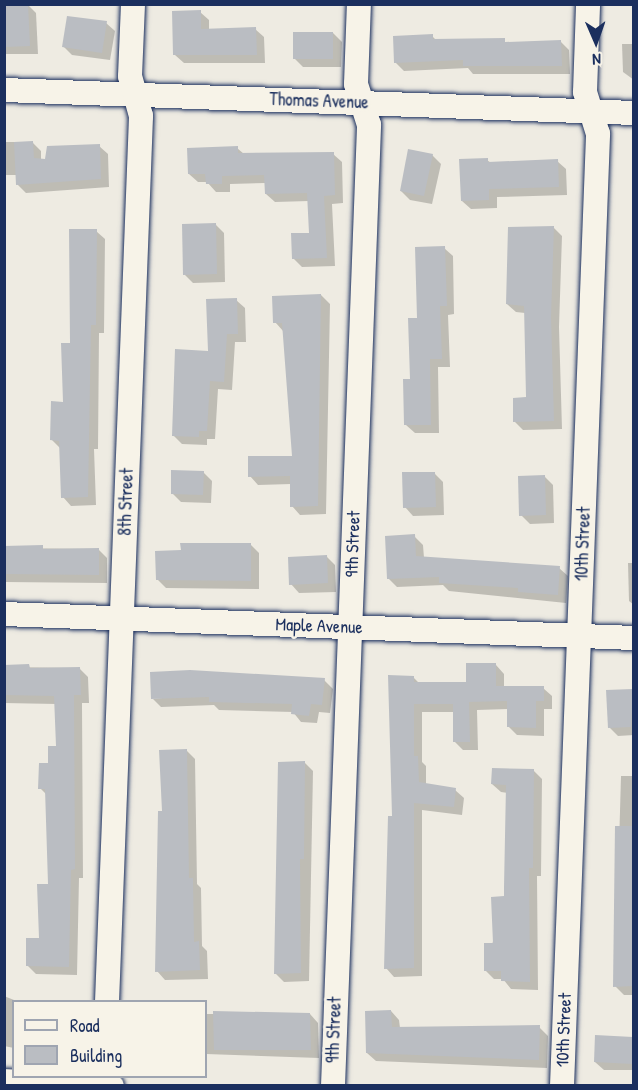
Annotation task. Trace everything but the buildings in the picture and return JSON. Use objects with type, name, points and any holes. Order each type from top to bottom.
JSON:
[{"type":"street","name":"8th Street","points":[[107,1000],[141,116],[130,76],[132,4]]},
{"type":"street","name":"9th Street","points":[[333,1086],[369,125],[356,84],[359,4]]},
{"type":"street","name":"10th Street","points":[[562,1086],[598,134],[585,92],[588,4]]},
{"type":"street","name":"Thomas Avenue","points":[[4,90],[633,113]]},
{"type":"street","name":"Maple Avenue","points":[[4,614],[633,638]]},
{"type":"street","points":[[4,1081],[112,1086]]}]
